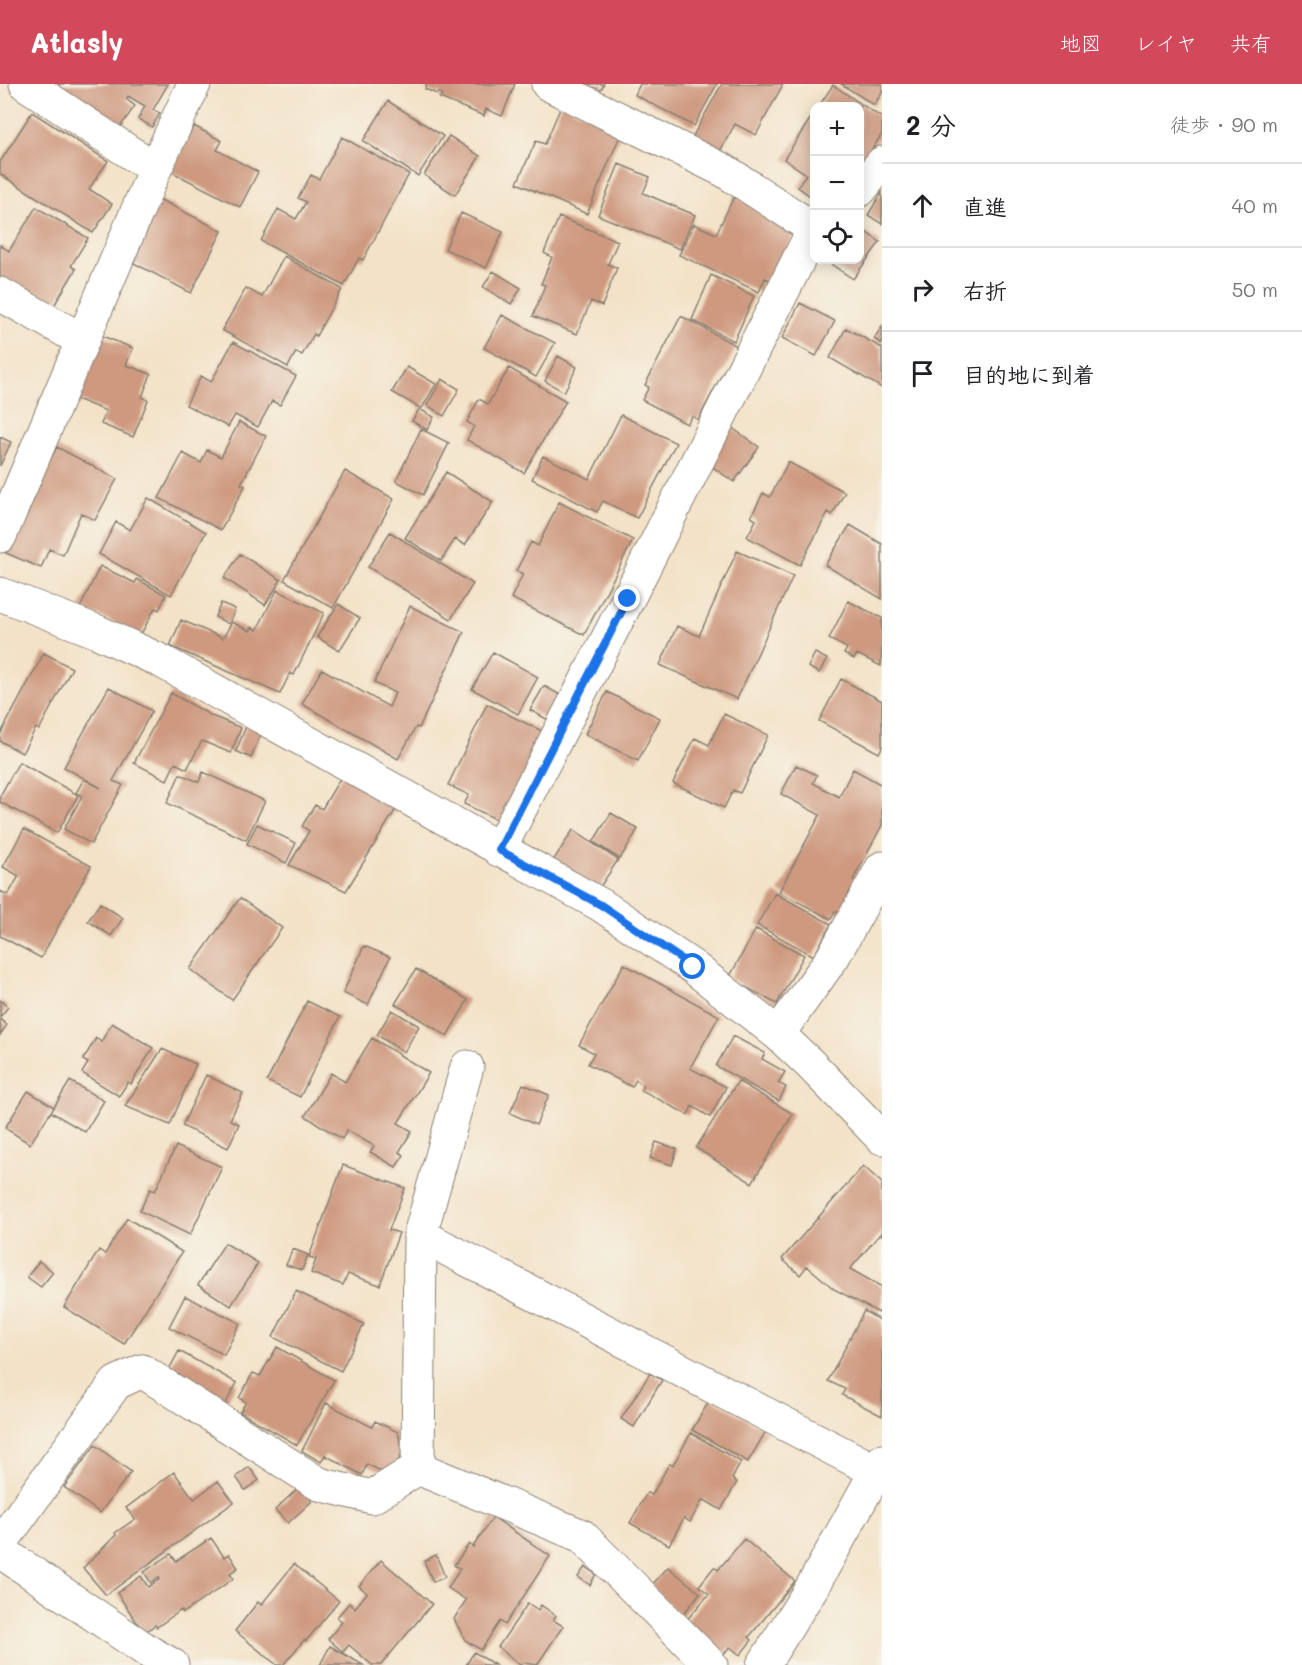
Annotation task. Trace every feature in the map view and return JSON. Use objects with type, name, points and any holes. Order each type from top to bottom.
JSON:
[{"type":"street","points":[[26,84],[155,169]]},
{"type":"street","points":[[0,536],[155,169],[194,84]]},
{"type":"street","points":[[548,84],[724,171],[810,226]]},
{"type":"street","points":[[864,185],[882,163]]},
{"type":"street","points":[[499,850],[634,588],[810,237]]},
{"type":"street","points":[[0,294],[82,340]]},
{"type":"street","points":[[0,594],[98,632],[161,661],[601,905],[693,967],[778,1034],[882,1138]]},
{"type":"street","points":[[778,1034],[833,957],[882,868]]},
{"type":"street","points":[[418,1468],[420,1235],[466,1067]]},
{"type":"street","points":[[420,1235],[879,1466],[811,1589],[763,1665]]},
{"type":"street","points":[[0,1544],[116,1383],[142,1371],[319,1484],[372,1497],[418,1468]]},
{"type":"street","points":[[418,1468],[582,1536],[711,1665]]},
{"type":"street","points":[[0,1551],[149,1652],[172,1665]]},
{"type":"building","points":[[42,84],[168,84],[153,110],[160,113],[152,127],[138,119],[145,106],[128,96],[126,99],[135,106],[113,137]]},
{"type":"building","points":[[427,84],[515,84],[502,116],[486,109],[484,116],[440,98],[442,94],[425,89]]},
{"type":"building","points":[[586,84],[604,84],[600,91]]},
{"type":"building","points":[[640,84],[717,84],[694,126],[635,95]]},
{"type":"building","points":[[722,84],[783,84],[756,135],[735,124],[719,153],[692,138]]},
{"type":"building","points":[[841,84],[882,84],[882,93],[874,105]]},
{"type":"building","points":[[833,85],[858,102],[822,102]]},
{"type":"building","points":[[388,101],[443,136],[418,176],[363,141]]},
{"type":"building","points":[[562,104],[622,131],[587,214],[517,183],[536,141],[545,144]]},
{"type":"building","points":[[864,106],[882,118],[882,134],[864,162]]},
{"type":"building","points":[[32,112],[108,161],[89,189],[112,204],[93,233],[0,174],[0,162]]},
{"type":"building","points":[[810,119],[810,196],[798,187],[806,174],[784,159]]},
{"type":"building","points":[[194,126],[222,141],[217,150],[258,172],[240,207],[170,171]]},
{"type":"building","points":[[449,136],[480,156],[455,195],[424,175]]},
{"type":"building","points":[[342,137],[409,174],[363,260],[359,258],[344,286],[261,241],[278,209],[296,219],[306,202],[298,198],[311,175],[319,179]]},
{"type":"building","points":[[619,164],[650,177],[643,193],[695,215],[680,249],[598,215]]},
{"type":"building","points":[[882,192],[882,224],[868,215]]},
{"type":"building","points":[[734,197],[797,226],[774,282],[765,278],[759,292],[679,255],[694,224],[716,234]]},
{"type":"building","points":[[159,199],[222,231],[191,293],[128,260]]},
{"type":"building","points":[[36,207],[88,238],[71,266],[76,269],[52,309],[0,284],[0,245],[9,251]]},
{"type":"building","points":[[461,213],[503,232],[486,268],[445,249]]},
{"type":"building","points":[[559,217],[618,241],[608,264],[617,268],[602,306],[591,301],[577,334],[533,316],[545,285],[541,284],[552,257],[544,253]]},
{"type":"building","points":[[864,231],[880,242],[864,264]]},
{"type":"building","points":[[284,256],[342,289],[316,336],[314,334],[302,355],[296,352],[288,367],[222,330],[246,288],[262,297]]},
{"type":"building","points":[[831,264],[864,264],[853,279]]},
{"type":"building","points":[[493,271],[521,288],[511,304],[483,287]]},
{"type":"building","points":[[711,275],[754,296],[734,341],[692,320]]},
{"type":"building","points":[[800,303],[835,321],[816,356],[782,338]]},
{"type":"building","points":[[502,315],[555,343],[536,377],[484,348]]},
{"type":"building","points":[[681,316],[737,346],[698,420],[692,416],[687,424],[642,400],[649,387],[645,385]]},
{"type":"building","points":[[882,326],[882,344],[874,339]]},
{"type":"building","points":[[846,328],[882,348],[882,388],[830,358]]},
{"type":"building","points":[[97,334],[133,348],[126,365],[151,374],[142,397],[148,400],[133,437],[101,424],[106,411],[71,397]]},
{"type":"building","points":[[233,342],[296,376],[280,405],[272,401],[258,427],[235,415],[228,427],[186,405],[201,376],[211,382]]},
{"type":"building","points":[[558,356],[577,367],[564,392],[545,381]]},
{"type":"building","points":[[407,367],[436,384],[421,410],[434,417],[427,430],[412,421],[420,408],[392,392]]},
{"type":"building","points":[[509,368],[566,401],[524,473],[467,440],[474,426],[467,422],[479,399],[488,404]]},
{"type":"building","points":[[442,379],[459,389],[444,416],[427,405]]},
{"type":"building","points":[[621,415],[676,443],[637,518],[603,501],[597,512],[532,479],[543,456],[589,479]]},
{"type":"building","points":[[239,422],[266,436],[241,484],[245,486],[221,530],[159,498],[183,453],[201,463],[207,450],[221,457]]},
{"type":"building","points":[[728,425],[759,447],[734,482],[703,460]]},
{"type":"building","points":[[421,429],[449,443],[423,495],[396,481]]},
{"type":"building","points":[[0,437],[11,442],[0,466]]},
{"type":"building","points":[[57,447],[117,479],[95,520],[81,513],[63,555],[49,549],[41,568],[6,553],[28,500]]},
{"type":"building","points":[[788,462],[845,492],[832,515],[828,512],[800,565],[747,537],[756,520],[751,517],[763,493],[770,497]]},
{"type":"building","points":[[345,471],[394,499],[333,608],[284,580]]},
{"type":"building","points":[[446,472],[493,502],[465,545],[455,539],[441,561],[405,538]]},
{"type":"building","points":[[148,498],[206,532],[171,595],[99,554],[116,522],[130,530]]},
{"type":"building","points":[[559,502],[633,540],[584,635],[511,598],[523,574],[516,571],[531,542],[538,546]]},
{"type":"building","points":[[850,525],[882,544],[882,599],[825,565]]},
{"type":"building","points":[[390,532],[473,584],[451,619],[368,567]]},
{"type":"building","points":[[737,551],[793,576],[737,699],[660,665],[677,626],[699,636]]},
{"type":"building","points":[[240,554],[281,580],[265,605],[224,578]]},
{"type":"building","points":[[100,566],[135,583],[137,579],[166,595],[159,610],[155,608],[141,634],[80,608]]},
{"type":"building","points":[[277,590],[324,613],[294,675],[290,673],[280,694],[170,646],[181,620],[223,638],[232,622],[250,631],[252,627],[257,630]]},
{"type":"building","points":[[848,601],[882,618],[881,666],[857,654],[854,659],[844,654],[847,648],[829,639]]},
{"type":"building","points":[[221,603],[235,609],[229,624],[215,617]]},
{"type":"building","points":[[338,604],[360,618],[339,651],[317,637]]},
{"type":"building","points":[[410,606],[464,632],[419,728],[416,727],[398,759],[302,704],[322,669],[389,707],[395,693],[374,683]]},
{"type":"building","points":[[493,652],[538,677],[518,714],[472,689]]},
{"type":"building","points":[[44,653],[72,668],[39,730],[36,728],[22,753],[0,741],[0,735]]},
{"type":"building","points":[[815,653],[827,659],[819,673],[808,667]]},
{"type":"building","points":[[841,679],[882,701],[882,747],[879,753],[819,721]]},
{"type":"building","points":[[544,686],[573,702],[559,726],[530,710]]},
{"type":"building","points":[[109,687],[152,711],[113,781],[123,785],[91,844],[64,829],[82,796],[76,793],[84,779],[101,788],[64,767]]},
{"type":"building","points":[[607,692],[660,718],[638,761],[585,734]]},
{"type":"building","points":[[171,693],[212,716],[241,728],[231,753],[202,741],[187,769],[175,763],[167,780],[134,763]]},
{"type":"building","points":[[487,704],[546,733],[502,822],[464,804],[469,795],[448,785]]},
{"type":"building","points":[[724,714],[768,735],[740,793],[733,790],[724,808],[673,783],[695,738],[709,745]]},
{"type":"building","points":[[249,719],[264,726],[251,758],[236,751]]},
{"type":"building","points":[[19,762],[78,795],[57,833],[0,802],[0,796]]},
{"type":"building","points":[[796,765],[817,775],[813,783],[839,797],[853,769],[882,785],[882,825],[853,880],[857,883],[840,914],[835,911],[831,919],[779,892],[820,815],[781,794]]},
{"type":"building","points":[[345,770],[399,804],[346,891],[289,865],[309,831],[302,826],[315,805],[322,809]]},
{"type":"building","points":[[203,772],[265,801],[246,840],[167,803],[180,774],[199,782]]},
{"type":"building","points":[[611,813],[638,829],[620,859],[593,842]]},
{"type":"building","points":[[257,824],[296,843],[286,863],[247,844]]},
{"type":"building","points":[[24,829],[91,866],[41,958],[0,936],[0,891],[8,895],[19,876],[3,867]]},
{"type":"building","points":[[573,830],[618,860],[596,893],[551,864]]},
{"type":"building","points":[[775,893],[831,924],[814,956],[757,925]]},
{"type":"building","points":[[240,898],[282,928],[232,1000],[190,969]]},
{"type":"building","points":[[100,903],[123,918],[111,936],[88,921]]},
{"type":"building","points":[[756,929],[804,955],[777,1004],[729,978]]},
{"type":"building","points":[[364,946],[390,957],[368,1005],[343,993]]},
{"type":"building","points":[[624,964],[719,1016],[690,1068],[726,1087],[710,1117],[692,1106],[688,1115],[641,1090],[643,1085],[636,1080],[632,1087],[588,1064],[594,1053],[579,1045]]},
{"type":"building","points":[[416,969],[468,1000],[447,1036],[395,1004]]},
{"type":"building","points":[[0,1000],[8,1007],[0,1017]]},
{"type":"building","points":[[307,1001],[340,1017],[300,1097],[267,1081]]},
{"type":"building","points":[[392,1010],[419,1026],[404,1052],[377,1035]]},
{"type":"building","points":[[0,1019],[7,1025],[0,1035]]},
{"type":"building","points":[[112,1023],[153,1048],[131,1084],[128,1082],[119,1096],[82,1073],[88,1063],[83,1060],[96,1038],[101,1042]]},
{"type":"building","points":[[733,1036],[765,1053],[762,1059],[785,1072],[778,1083],[786,1087],[779,1101],[716,1066]]},
{"type":"building","points":[[372,1038],[429,1073],[398,1123],[412,1131],[399,1152],[404,1155],[396,1167],[370,1152],[374,1146],[347,1130],[342,1139],[305,1116],[331,1073],[345,1082]]},
{"type":"building","points":[[162,1049],[196,1064],[170,1125],[125,1106]]},
{"type":"building","points":[[206,1075],[243,1093],[230,1120],[239,1124],[228,1148],[182,1126]]},
{"type":"building","points":[[70,1081],[104,1101],[85,1132],[51,1112]]},
{"type":"building","points":[[738,1081],[793,1114],[752,1183],[696,1148]]},
{"type":"building","points":[[523,1084],[549,1095],[536,1125],[510,1113]]},
{"type":"building","points":[[28,1091],[54,1107],[30,1144],[5,1128]]},
{"type":"building","points":[[656,1142],[677,1149],[672,1165],[650,1158]]},
{"type":"building","points":[[176,1146],[222,1167],[190,1235],[140,1211],[150,1189],[155,1191]]},
{"type":"building","points":[[343,1165],[405,1188],[389,1230],[399,1233],[380,1285],[348,1274],[343,1285],[311,1273],[316,1259],[309,1257]]},
{"type":"building","points":[[863,1166],[882,1183],[882,1235],[880,1234],[850,1269],[882,1287],[882,1307],[879,1313],[834,1289],[807,1266],[800,1275],[782,1259]]},
{"type":"building","points":[[127,1218],[182,1252],[124,1344],[64,1307],[99,1250],[105,1254]]},
{"type":"building","points":[[225,1243],[258,1263],[231,1306],[198,1285]]},
{"type":"building","points":[[293,1249],[308,1255],[302,1270],[286,1265]]},
{"type":"building","points":[[39,1261],[53,1272],[41,1287],[27,1277]]},
{"type":"building","points":[[296,1291],[364,1324],[341,1371],[273,1337]]},
{"type":"building","points":[[185,1296],[240,1323],[224,1355],[169,1327]]},
{"type":"building","points":[[864,1311],[882,1321],[882,1416],[842,1395],[845,1389],[828,1381]]},
{"type":"building","points":[[277,1347],[334,1380],[297,1445],[240,1412],[246,1402],[239,1398],[253,1373],[260,1376]]},
{"type":"building","points":[[179,1351],[237,1383],[223,1408],[165,1377]]},
{"type":"building","points":[[650,1373],[662,1380],[634,1427],[621,1419]]},
{"type":"building","points":[[711,1398],[766,1431],[748,1462],[692,1430]]},
{"type":"building","points":[[326,1403],[372,1427],[375,1421],[398,1432],[402,1453],[390,1476],[367,1464],[362,1475],[325,1455],[321,1462],[302,1451]]},
{"type":"building","points":[[691,1433],[741,1462],[732,1479],[737,1482],[721,1510],[703,1499],[690,1522],[684,1518],[669,1545],[630,1523],[647,1493],[652,1495],[669,1464],[673,1465]]},
{"type":"building","points":[[95,1445],[131,1472],[100,1513],[64,1487]]},
{"type":"building","points":[[249,1467],[259,1480],[245,1490],[236,1477]]},
{"type":"building","points":[[174,1472],[194,1499],[218,1481],[234,1502],[106,1595],[83,1568],[116,1535],[115,1533],[135,1519],[126,1508]]},
{"type":"building","points":[[299,1487],[312,1501],[288,1523],[275,1510]]},
{"type":"building","points":[[493,1517],[550,1556],[505,1625],[500,1621],[481,1650],[465,1640],[454,1619],[466,1600],[448,1588],[460,1569],[454,1565],[469,1544],[473,1547]]},
{"type":"building","points":[[211,1538],[224,1557],[229,1554],[238,1568],[230,1573],[233,1579],[183,1613],[181,1610],[144,1633],[117,1593],[141,1576],[148,1587],[160,1579],[159,1577],[151,1583],[144,1572],[171,1554],[176,1561]]},
{"type":"building","points":[[744,1539],[795,1581],[749,1637],[752,1640],[740,1655],[730,1647],[724,1654],[685,1622],[709,1594],[699,1586],[714,1567],[718,1570]]},
{"type":"building","points":[[436,1555],[445,1577],[433,1582],[424,1561]]},
{"type":"building","points":[[381,1560],[432,1604],[381,1665],[372,1665],[349,1645],[343,1652],[328,1639],[342,1622],[337,1617],[349,1603],[355,1608],[367,1593],[359,1586]]},
{"type":"building","points":[[294,1564],[339,1601],[283,1665],[277,1665],[235,1631],[258,1602],[261,1605]]},
{"type":"building","points":[[585,1567],[596,1574],[590,1585],[578,1577]]},
{"type":"building","points":[[668,1567],[700,1593],[681,1617],[651,1586]]},
{"type":"building","points":[[528,1603],[538,1610],[541,1605],[556,1616],[553,1620],[563,1626],[537,1665],[523,1663],[520,1665],[498,1647]]},
{"type":"building","points":[[330,1646],[363,1665],[320,1665]]},
{"type":"building","points":[[474,1652],[495,1665],[466,1665]]},
{"type":"route","points":[[628,599],[499,850],[601,905],[693,967]]}]
